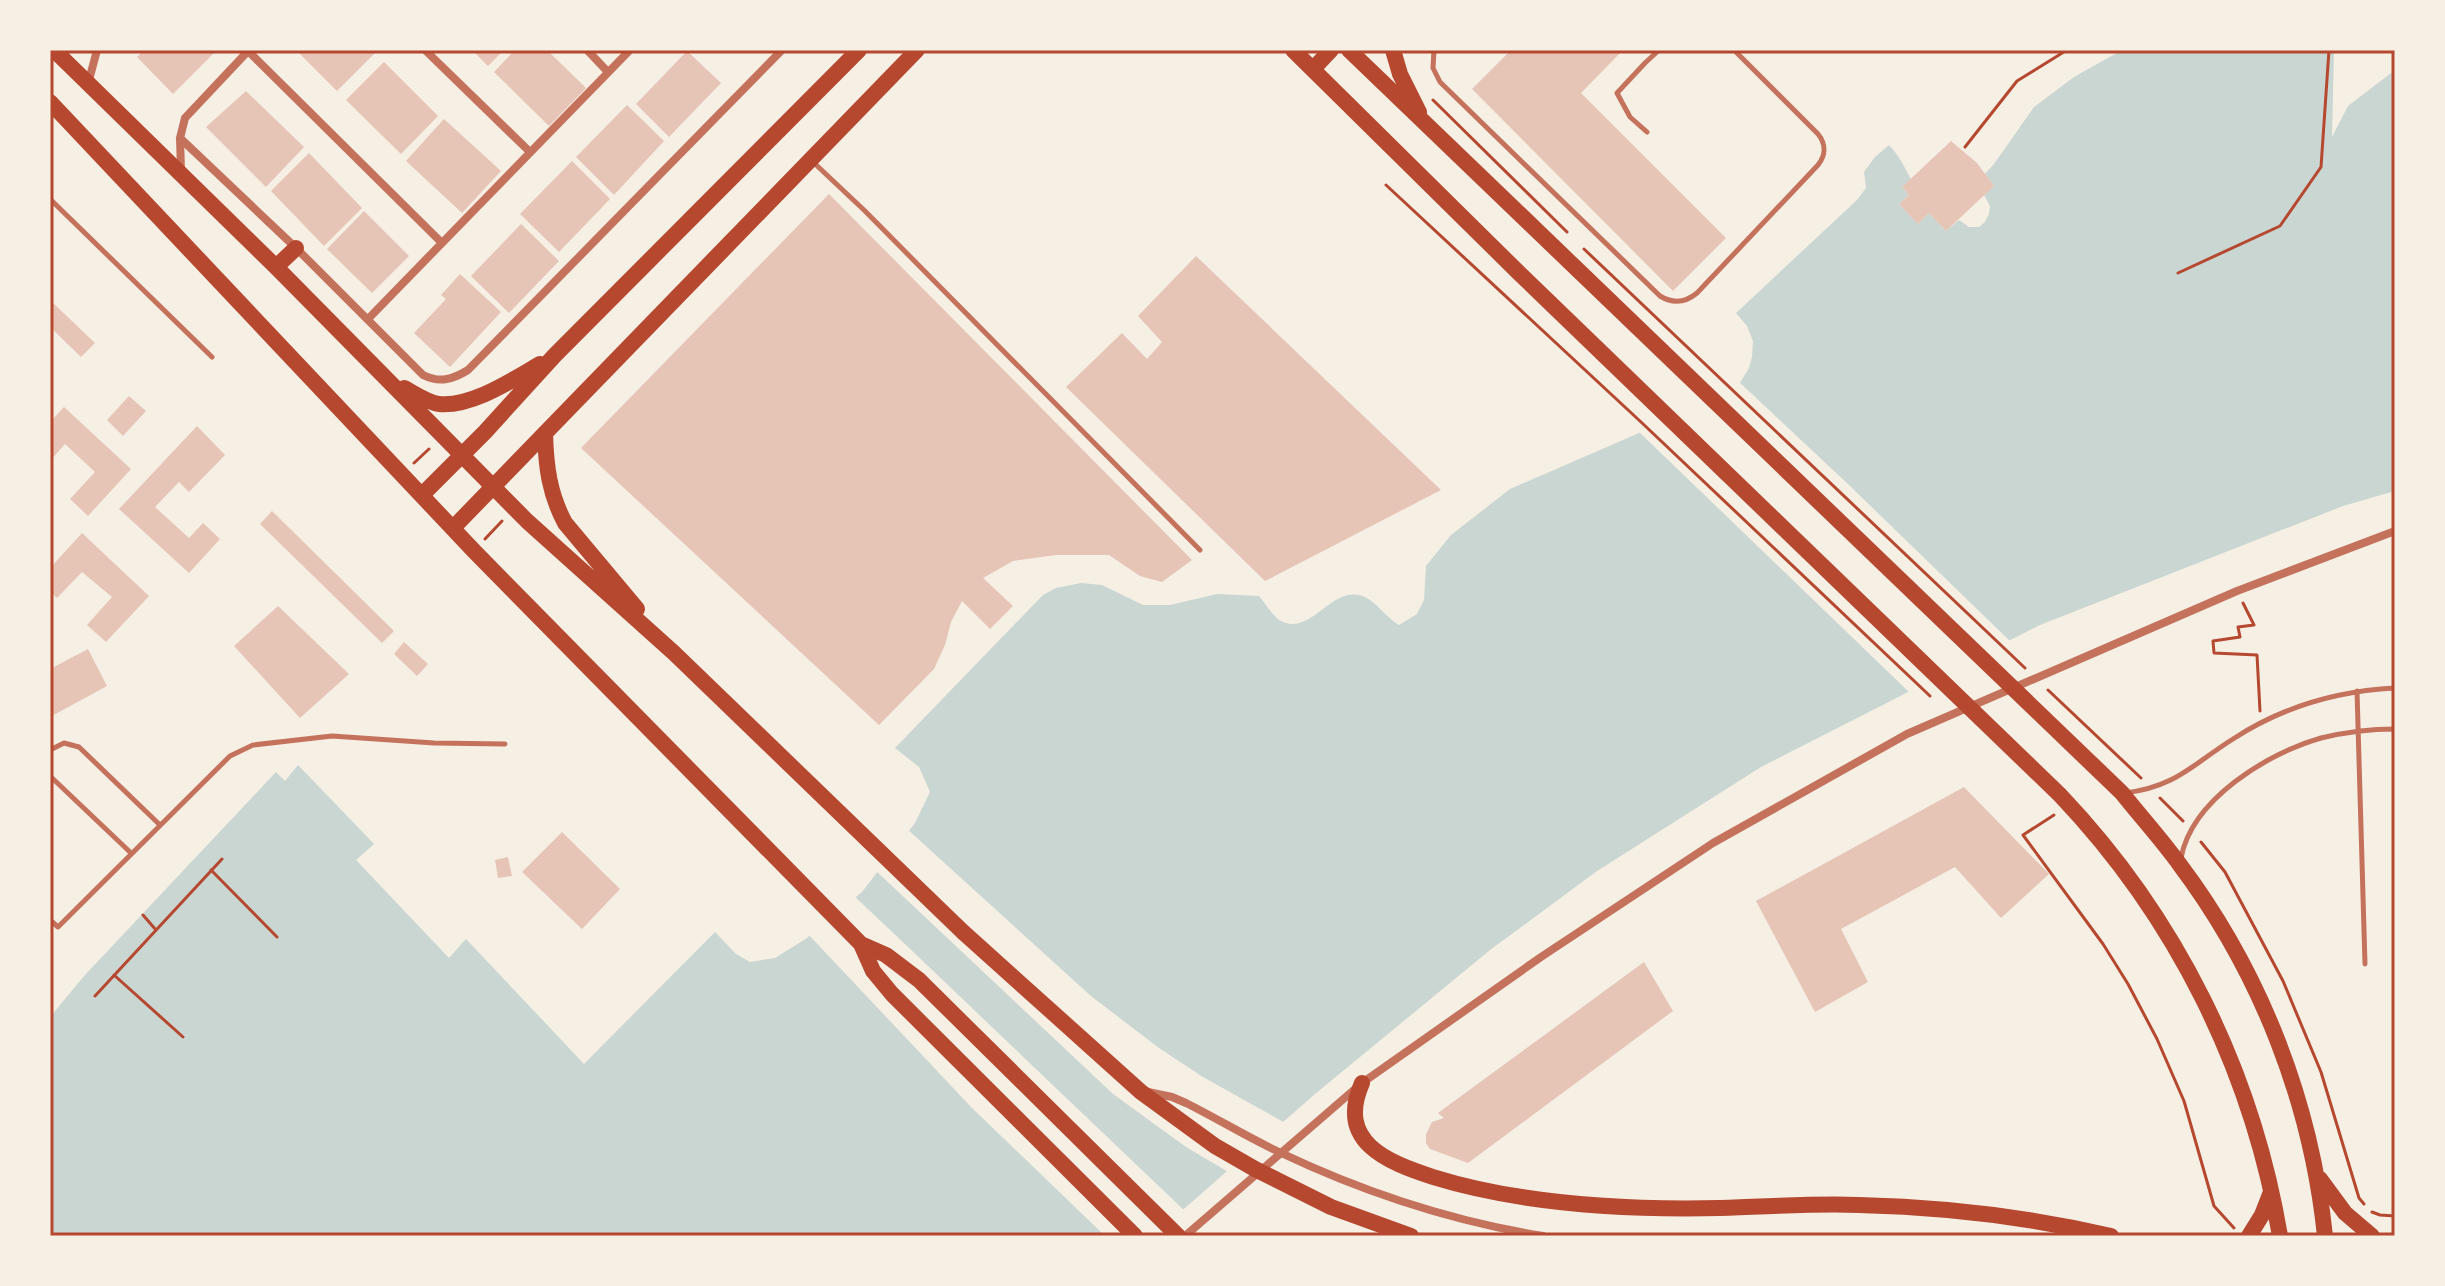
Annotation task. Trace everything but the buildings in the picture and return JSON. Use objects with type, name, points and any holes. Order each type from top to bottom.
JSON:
[{"type":"main road","points":[[54,50],[276,267],[527,521],[674,653],[963,932],[1141,1092],[1215,1146],[1268,1177],[1331,1207],[1411,1236]]},
{"type":"main road","points":[[422,495],[555,355],[859,50]]},
{"type":"main road","points":[[453,528],[918,50]]},
{"type":"main road","points":[[1293,50],[2069,805],[2131,880],[2185,962],[2207,1006],[2241,1085],[2260,1143],[2280,1236]]},
{"type":"main road","points":[[1313,69],[1331,50]]},
{"type":"main road","points":[[1349,50],[2122,793],[2180,865],[2236,953],[2266,1013],[2301,1107],[2316,1172],[2325,1236]]},
{"type":"main road","points":[[1393,50],[1400,74],[1425,124]]},
{"type":"main road","points":[[50,102],[453,528],[861,944],[873,971],[892,994],[1135,1236]]},
{"type":"main road","points":[[276,267],[296,248]]},
{"type":"main road","points":[[391,382],[436,404],[449,403],[487,393],[555,355]]},
{"type":"main road","points":[[545,433],[550,489],[565,523],[674,653]]},
{"type":"main road","points":[[861,944],[886,955],[909,971],[1178,1236]]},
{"type":"main road","points":[[1362,1083],[1355,1103],[1357,1125],[1375,1153],[1443,1180],[1520,1196],[1673,1208],[1805,1204],[1903,1207],[1993,1216],[2111,1236]]},
{"type":"main road","points":[[2316,1172],[2345,1213],[2372,1236]]},
{"type":"main road","points":[[2241,1232],[2262,1215],[2272,1191]]},
{"type":"street","points":[[88,85],[97,50]]},
{"type":"street","points":[[181,175],[180,138],[185,118],[249,50],[442,243]]},
{"type":"street","points":[[425,50],[530,152]]},
{"type":"street","points":[[587,50],[608,72]]},
{"type":"street","points":[[368,319],[630,50]]},
{"type":"street","points":[[180,138],[423,375],[434,380],[458,377],[550,288],[782,50]]},
{"type":"street","points":[[1185,1236],[1362,1083],[1541,957],[1713,843],[1893,742],[2237,591],[2395,531]]},
{"type":"street","points":[[1141,1092],[1172,1097],[1277,1151],[1383,1195],[1471,1222],[1543,1236]]},
{"type":"lane","points":[[1434,50],[1433,68],[1440,82],[1660,296],[1679,302],[1697,293],[1824,155],[1824,143],[1818,134],[1734,50]]},
{"type":"lane","points":[[1647,132],[1630,117],[1617,93],[1659,50]]},
{"type":"lane","points":[[811,160],[1200,550]]},
{"type":"lane","points":[[50,199],[212,357]]},
{"type":"lane","points":[[2122,793],[2151,788],[2179,777],[2260,722],[2302,705],[2357,691],[2395,688]]},
{"type":"lane","points":[[2357,691],[2365,964]]},
{"type":"lane","points":[[2180,865],[2195,821],[2209,805],[2231,786],[2282,753],[2319,739],[2358,731],[2395,729]]},
{"type":"lane","points":[[50,920],[58,927],[230,756],[253,745],[332,736],[505,744]]},
{"type":"lane","points":[[50,750],[64,743],[79,747],[160,825]]},
{"type":"lane","points":[[50,776],[131,853]]},
{"type":"path","points":[[1965,147],[2017,81],[2067,50]]},
{"type":"path","points":[[2178,273],[2280,226],[2321,167],[2329,50]]},
{"type":"path","points":[[1432,99],[1570,236]]},
{"type":"path","points":[[1386,185],[1939,705]]},
{"type":"path","points":[[1581,246],[2033,675]]},
{"type":"path","points":[[2237,591],[2254,625],[2238,627],[2240,637],[2213,641],[2214,653],[2257,655],[2260,722]]},
{"type":"path","points":[[2044,686],[2124,762]]},
{"type":"path","points":[[2069,805],[2023,835],[2103,944],[2128,984],[2184,1101],[2214,1206],[2241,1232]]},
{"type":"path","points":[[2048,809],[2054,815]]},
{"type":"path","points":[[95,996],[222,859]]},
{"type":"path","points":[[211,870],[277,937]]},
{"type":"path","points":[[143,915],[156,930]]},
{"type":"path","points":[[114,975],[183,1037]]},
{"type":"shaded area","points":[[2122,50],[2334,50],[2332,137],[2348,106],[2395,70],[2395,491],[2343,506],[2040,625],[1761,767],[1597,871],[1490,950],[1315,1094],[1153,1236],[50,1236],[50,1017],[85,975],[276,772],[285,781],[298,765],[374,844],[356,860],[449,958],[466,939],[584,1064],[715,932],[736,954],[750,962],[775,958],[807,938],[862,892],[915,823],[930,792],[919,767],[895,748],[1043,595],[1056,588],[1081,583],[1102,585],[1143,605],[1170,605],[1217,594],[1259,596],[1276,618],[1290,624],[1310,618],[1338,599],[1359,595],[1370,600],[1399,625],[1417,614],[1424,600],[1426,566],[1451,535],[1510,489],[1639,433],[1691,420],[1727,404],[1749,368],[1752,357],[1753,341],[1747,326],[1736,313],[1857,200],[1866,188],[1864,172],[1889,145],[1918,190],[1973,186],[1994,164],[2034,107],[2074,77]]},
{"type":"pier","points":[[1982,170],[1994,186],[1984,195],[1990,206],[1989,214],[1979,227],[1969,227],[1959,220],[1946,231],[1929,213],[1918,224],[1899,204],[1909,195],[1902,187]]},
{"type":"pier","points":[[1737,380],[2013,644],[1912,695],[1637,430],[1690,416],[1724,401]]},
{"type":"pier","points":[[906,828],[1091,996],[1203,1077],[1287,1124],[1230,1173],[1186,1147],[1113,1094],[874,869]]},
{"type":"pier","points":[[853,895],[1186,1212],[1159,1236],[1105,1236],[972,1108],[807,933]]}]
